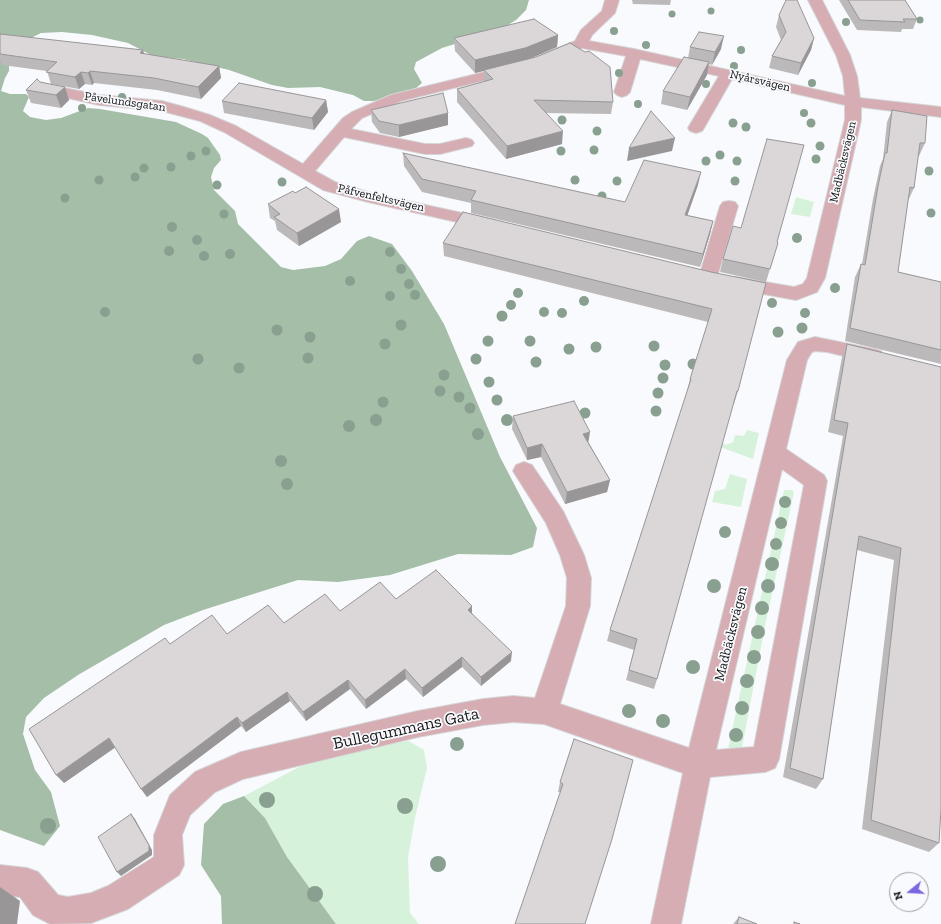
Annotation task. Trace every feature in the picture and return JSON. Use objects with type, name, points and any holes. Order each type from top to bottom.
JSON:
[{"type":"street","points":[[305,173],[349,121],[358,115],[390,100],[476,77],[533,64],[581,44],[586,33],[608,13],[612,0]]},
{"type":"street","name":"Madbäcksvägen","points":[[729,206],[701,275],[796,294],[810,288],[816,278],[853,120],[853,102],[850,76],[843,55],[815,0]]},
{"type":"street","name":"Nyårsvägen","points":[[581,44],[634,53],[853,102],[941,112]]},
{"type":"street","points":[[622,92],[634,53]]},
{"type":"street","points":[[696,128],[728,74]]},
{"type":"street","name":"Påvelundsgatan","points":[[50,90],[99,100],[162,106],[205,118],[236,133],[305,173]]},
{"type":"street","points":[[340,131],[425,149],[440,149],[466,143]]},
{"type":"street","name":"Påfvenfeltsvägen","points":[[305,173],[330,186],[362,196],[503,227]]},
{"type":"street","name":"Madbäcksvägen","points":[[666,924],[699,765],[797,360],[805,347],[815,344],[827,345],[895,362]]},
{"type":"street","points":[[699,765],[765,759],[816,481],[775,454]]},
{"type":"street","points":[[524,471],[554,518],[572,555],[580,578],[578,606],[544,711]]},
{"type":"street","name":"Bullegummans Gata","points":[[0,880],[27,883],[36,892],[44,904],[53,910],[68,912],[92,908],[117,898],[169,865],[168,835],[180,806],[205,782],[241,766],[418,724],[483,712],[513,709],[544,711],[699,765]]},
{"type":"green space","points":[[0,0],[529,0],[526,10],[516,20],[500,30],[442,48],[416,62],[414,69],[422,83],[416,88],[374,101],[364,101],[353,95],[320,87],[288,88],[272,85],[229,70],[183,59],[153,56],[128,43],[92,35],[62,32],[41,33],[31,38],[9,64],[9,71],[1,91],[10,94],[26,94],[29,97],[23,111],[30,117],[46,120],[61,118],[88,108],[100,109],[176,122],[208,138],[220,155],[221,160],[214,168],[211,177],[214,190],[235,211],[238,224],[281,267],[293,270],[325,266],[341,259],[357,241],[369,236],[392,244],[412,271],[444,324],[500,457],[537,528],[533,547],[511,555],[458,554],[390,575],[338,582],[298,580],[203,610],[164,625],[78,675],[44,698],[26,717],[23,734],[35,770],[51,792],[60,826],[44,846],[0,830]]},
{"type":"green space","points":[[796,197],[814,202],[810,217],[791,214]]},
{"type":"green space","points":[[747,430],[759,433],[753,459],[720,447],[722,443],[726,445],[733,442],[735,435],[744,436]]},
{"type":"green space","points":[[730,474],[747,479],[741,507],[712,502],[715,491],[725,489]]},
{"type":"green space","points":[[784,490],[792,490],[794,492],[765,626],[741,753],[728,749]]},
{"type":"green space","points":[[409,741],[424,750],[427,768],[415,818],[408,857],[410,913],[419,924],[336,924],[287,857],[265,818],[244,796],[301,766],[367,747]]},
{"type":"green space","points":[[244,796],[265,818],[287,857],[336,924],[222,924],[221,896],[201,865],[204,824],[223,804]]},
{"type":"building","points":[[786,0],[797,0],[814,38],[801,63],[772,56],[786,32],[779,15]]},
{"type":"building","points":[[848,0],[905,0],[917,19],[903,19],[905,22],[860,20]]},
{"type":"building","points":[[534,19],[558,35],[525,48],[475,60],[454,38]]},
{"type":"building","points":[[699,32],[724,36],[715,52],[690,47]]},
{"type":"building","points":[[0,34],[143,50],[140,53],[219,66],[198,87],[154,78],[90,71],[88,73],[81,72],[75,77],[46,72],[57,62],[0,54]]},
{"type":"building","points":[[570,43],[585,52],[589,51],[610,67],[613,102],[534,100],[563,131],[507,146],[457,89],[493,79],[484,70],[536,57]]},
{"type":"building","points":[[684,57],[709,62],[690,97],[663,91]]},
{"type":"building","points":[[37,79],[40,82],[65,87],[56,95],[26,90]]},
{"type":"building","points":[[239,83],[326,100],[312,118],[222,101]]},
{"type":"building","points":[[443,93],[448,113],[399,125],[379,121],[371,110]]},
{"type":"building","points":[[892,110],[927,116],[925,143],[920,143],[914,188],[910,187],[898,272],[941,282],[941,350],[850,328],[861,264],[865,265],[878,186],[885,153],[887,153]]},
{"type":"building","points":[[651,111],[675,138],[629,148]]},
{"type":"building","points":[[767,139],[804,145],[770,269],[723,259],[733,226],[741,228]]},
{"type":"building","points":[[403,153],[625,202],[644,160],[701,172],[685,215],[713,221],[703,254],[471,200],[476,191],[422,179]]},
{"type":"building","points":[[306,187],[339,209],[297,233],[274,217],[280,214],[268,204],[293,191],[295,193]]},
{"type":"building","points":[[463,212],[711,272],[766,283],[738,391],[657,679],[629,670],[637,639],[610,630],[712,309],[443,243]]},
{"type":"building","points":[[847,344],[941,367],[941,809],[939,843],[871,820],[901,548],[859,536],[823,779],[790,768],[848,423],[834,420]]},
{"type":"building","points":[[574,401],[590,432],[583,434],[610,480],[567,492],[542,444],[527,448],[513,416]]},
{"type":"building","points":[[436,570],[472,606],[468,610],[512,652],[481,677],[462,657],[422,688],[405,669],[365,700],[348,680],[303,712],[287,692],[242,723],[237,717],[141,789],[109,738],[56,775],[29,729],[165,638],[170,644],[212,615],[227,634],[268,605],[284,623],[325,594],[340,611],[380,582],[396,599]]},
{"type":"building","points":[[574,739],[633,760],[612,839],[585,924],[515,924],[563,784],[560,782]]},
{"type":"building","points":[[131,814],[149,845],[149,851],[117,872],[98,837]]},
{"type":"building","points":[[739,917],[757,924],[737,924]]}]
